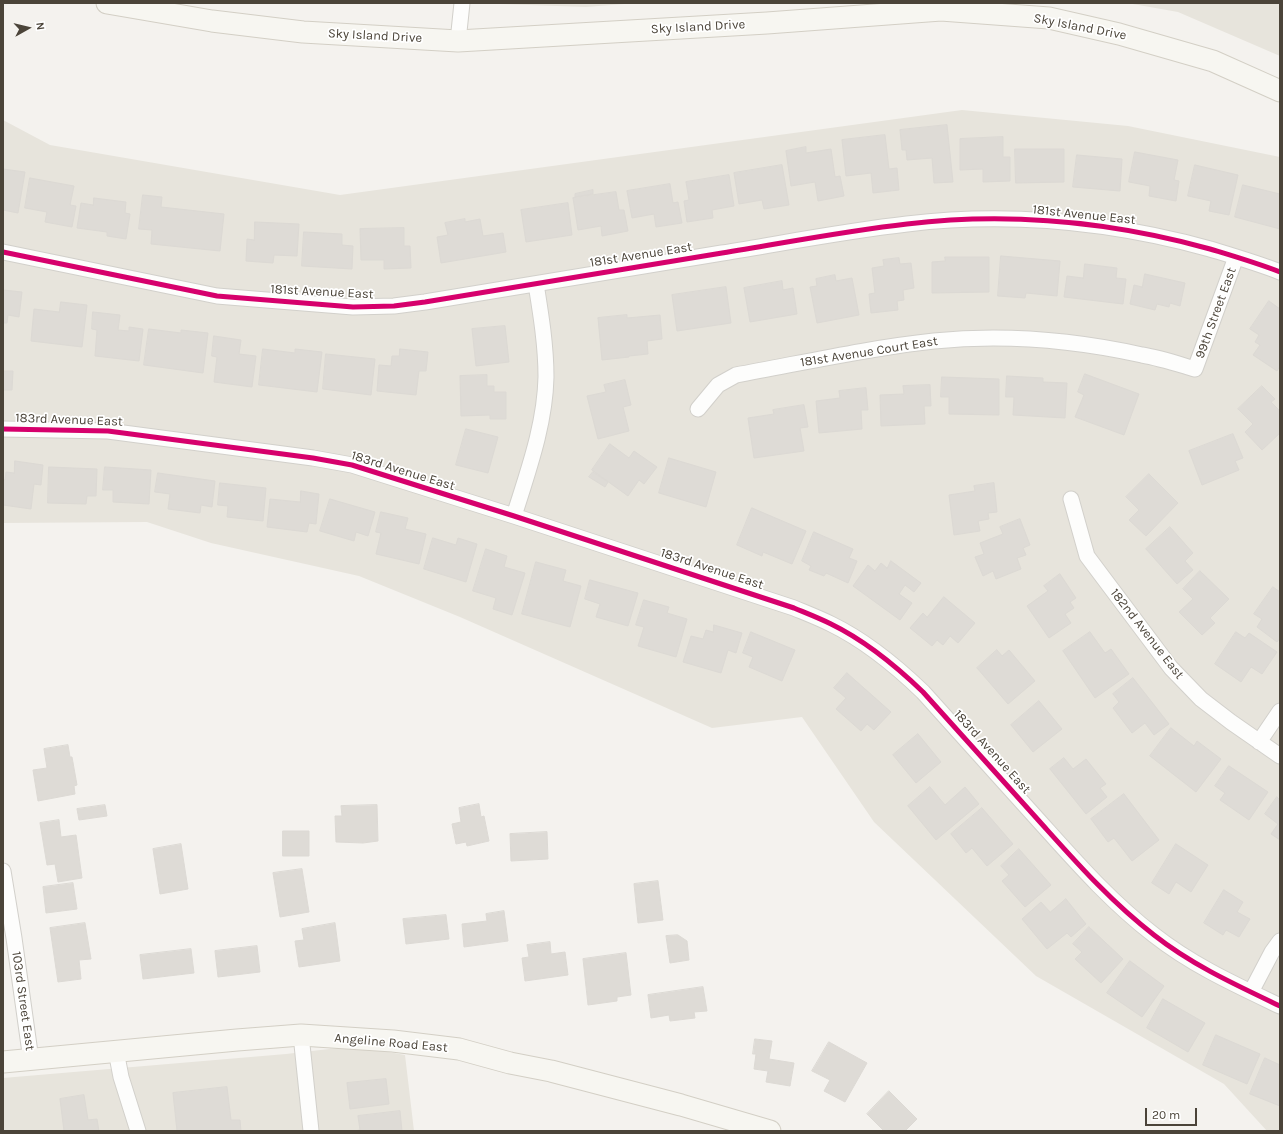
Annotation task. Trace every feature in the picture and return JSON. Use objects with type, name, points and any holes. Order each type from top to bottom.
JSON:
[{"type":"street","name":"Sky Island Drive","points":[[107,3],[212,21],[303,32],[458,41],[768,23],[941,10],[1049,18],[1119,34],[1213,61],[1280,91]]},
{"type":"street","points":[[458,41],[462,3]]},
{"type":"street","name":"181st Avenue East","points":[[3,252],[217,296],[353,307],[402,305],[900,225],[963,220],[1024,220],[1076,223],[1132,231],[1167,238],[1236,257],[1280,272]]},
{"type":"street","name":"99th Street East","points":[[1195,369],[1236,257]]},
{"type":"street","points":[[514,516],[533,455],[542,417],[546,379],[544,342],[536,284]]},
{"type":"street","name":"181st Avenue Court East","points":[[698,409],[718,386],[736,375],[885,347],[935,341],[979,338],[1049,340],[1091,345],[1143,355],[1195,369]]},
{"type":"street","name":"183rd Avenue East","points":[[3,429],[108,431],[313,458],[352,465],[514,516],[794,608],[831,624],[863,642],[897,667],[923,692],[1116,904],[1154,935],[1188,959],[1280,1006]]},
{"type":"street","name":"182nd Avenue East","points":[[1071,499],[1087,556],[1171,668],[1201,699],[1280,756]]},
{"type":"street","points":[[1260,742],[1280,711]]},
{"type":"street","name":"103rd Street East","points":[[3,871],[31,1060]]},
{"type":"street","points":[[1251,992],[1272,952],[1280,941]]},
{"type":"street","points":[[301,1035],[311,1131]]},
{"type":"street","name":"Angeline Road East","points":[[3,1062],[301,1035],[393,1040],[459,1049],[510,1063],[551,1071],[681,1105],[770,1131]]},
{"type":"street","points":[[116,1051],[121,1077],[138,1131]]},
{"type":"shaded area","points":[[472,3],[637,3],[586,7]]},
{"type":"shaded area","points":[[1127,3],[1280,3],[1280,56],[1178,12]]},
{"type":"shaded area","points":[[962,110],[1128,126],[1280,157],[1280,1131],[1267,1131],[1224,1084],[1036,976],[874,822],[802,717],[712,728],[460,617],[359,576],[211,543],[147,522],[3,523],[3,120],[50,145],[340,195]]},
{"type":"shaded area","points":[[355,1046],[405,1055],[414,1131],[3,1131],[3,1078],[286,1054]]},
{"type":"building","points":[[947,125],[953,182],[934,183],[932,158],[907,160],[906,150],[902,150],[900,130]]},
{"type":"building","points":[[885,135],[889,169],[897,168],[899,190],[873,193],[871,173],[846,176],[842,140]]},
{"type":"building","points":[[1003,137],[1003,157],[1010,157],[1010,181],[983,182],[983,169],[960,170],[960,139]]},
{"type":"building","points":[[806,147],[806,153],[831,149],[835,177],[840,176],[844,196],[818,201],[815,182],[791,186],[786,151]]},
{"type":"building","points":[[1015,149],[1064,149],[1064,182],[1016,183]]},
{"type":"building","points":[[1135,152],[1178,160],[1174,180],[1179,181],[1176,201],[1149,196],[1150,186],[1129,182]]},
{"type":"building","points":[[1077,155],[1122,159],[1120,191],[1073,187]]},
{"type":"building","points":[[782,165],[789,205],[764,209],[762,200],[739,204],[734,173]]},
{"type":"building","points":[[1195,165],[1238,175],[1229,215],[1209,211],[1211,201],[1188,196]]},
{"type":"building","points":[[3,169],[25,172],[18,213],[3,210]]},
{"type":"building","points":[[729,175],[734,206],[712,210],[713,218],[687,222],[684,201],[689,200],[686,182]]},
{"type":"building","points":[[30,178],[74,186],[70,205],[76,206],[72,227],[45,222],[47,212],[25,208]]},
{"type":"building","points":[[670,184],[673,203],[678,202],[682,223],[656,227],[654,214],[632,218],[627,191]]},
{"type":"building","points":[[1243,185],[1280,194],[1280,229],[1235,217]]},
{"type":"building","points":[[593,190],[593,194],[575,197],[575,194]]},
{"type":"building","points":[[616,192],[619,210],[624,210],[628,231],[602,236],[601,226],[578,230],[573,198]]},
{"type":"building","points":[[143,195],[162,197],[161,207],[224,214],[220,251],[151,244],[152,230],[139,229]]},
{"type":"building","points":[[94,198],[126,202],[125,213],[130,214],[126,239],[107,236],[107,232],[77,228],[81,203],[93,205]]},
{"type":"building","points":[[568,203],[572,235],[526,242],[521,210]]},
{"type":"building","points":[[465,219],[465,222],[480,219],[483,236],[503,233],[506,252],[441,263],[437,237],[448,235],[445,223]]},
{"type":"building","points":[[255,222],[299,224],[297,256],[274,255],[273,263],[246,261],[247,239],[254,240]]},
{"type":"building","points":[[404,228],[404,246],[410,246],[411,268],[384,269],[384,260],[361,260],[360,229]]},
{"type":"building","points":[[304,232],[342,234],[342,245],[353,246],[352,269],[302,266]]},
{"type":"building","points":[[1001,256],[1060,261],[1057,296],[1026,293],[1025,298],[998,296]]},
{"type":"building","points":[[945,257],[989,257],[989,292],[932,293],[932,262],[945,261]]},
{"type":"building","points":[[899,258],[900,264],[911,263],[914,288],[903,290],[904,300],[897,301],[898,310],[871,313],[869,294],[875,293],[872,268],[884,266],[883,260]]},
{"type":"building","points":[[1085,264],[1117,268],[1116,278],[1126,279],[1123,304],[1064,297],[1067,276],[1083,278]]},
{"type":"building","points":[[1145,274],[1185,283],[1180,306],[1170,303],[1169,307],[1157,304],[1155,310],[1130,304],[1134,285],[1142,287]]},
{"type":"building","points":[[835,275],[836,281],[852,278],[859,315],[817,323],[810,287],[817,286],[816,279]]},
{"type":"building","points":[[782,281],[783,290],[793,288],[797,314],[750,322],[744,288]]},
{"type":"building","points":[[726,287],[731,323],[677,331],[672,295]]},
{"type":"building","points":[[3,290],[22,292],[19,317],[8,315],[7,323],[3,323]]},
{"type":"building","points":[[1269,301],[1280,309],[1280,366],[1277,371],[1253,355],[1260,345],[1255,342],[1259,335],[1250,329]]},
{"type":"building","points":[[61,302],[87,305],[82,347],[31,341],[34,309],[59,312]]},
{"type":"building","points":[[93,312],[120,315],[118,330],[129,331],[129,327],[143,329],[139,361],[95,356],[97,330],[92,329]]},
{"type":"building","points":[[627,315],[627,318],[660,315],[662,339],[647,341],[648,354],[602,360],[598,318]]},
{"type":"building","points":[[505,326],[509,362],[476,366],[472,329]]},
{"type":"building","points":[[149,329],[181,333],[181,330],[208,333],[203,373],[144,365]]},
{"type":"building","points":[[214,336],[241,340],[239,354],[256,356],[252,387],[214,382],[217,357],[212,356]]},
{"type":"building","points":[[263,349],[295,353],[295,349],[322,352],[317,392],[259,385]]},
{"type":"building","points":[[400,349],[428,352],[426,371],[419,371],[416,395],[377,391],[379,365],[391,366],[392,356],[399,356]]},
{"type":"building","points":[[326,354],[375,359],[371,395],[323,389]]},
{"type":"building","points":[[3,371],[13,371],[12,390],[3,390]]},
{"type":"building","points":[[1085,374],[1139,394],[1124,435],[1075,417],[1084,395],[1078,392]]},
{"type":"building","points":[[487,375],[487,386],[494,386],[494,392],[506,392],[506,419],[490,419],[490,415],[461,416],[460,376]]},
{"type":"building","points":[[1007,376],[1043,378],[1043,382],[1067,383],[1065,418],[1013,415],[1014,397],[1006,397]]},
{"type":"building","points":[[942,377],[999,379],[999,415],[949,414],[949,397],[941,397]]},
{"type":"building","points":[[625,380],[631,405],[623,407],[629,431],[598,439],[587,396],[606,392],[604,385]]},
{"type":"building","points":[[930,385],[931,406],[924,406],[925,424],[881,426],[880,395],[904,394],[903,386]]},
{"type":"building","points":[[1262,386],[1275,399],[1271,402],[1280,411],[1280,433],[1262,450],[1245,432],[1253,424],[1238,409]]},
{"type":"building","points":[[866,388],[868,410],[861,410],[862,429],[819,433],[816,401],[840,398],[839,391]]},
{"type":"building","points":[[804,405],[808,427],[800,428],[804,451],[754,458],[748,418],[774,414],[773,410]]},
{"type":"building","points":[[466,429],[498,437],[488,473],[456,465]]},
{"type":"building","points":[[1233,434],[1243,458],[1235,461],[1239,470],[1202,485],[1189,451]]},
{"type":"building","points":[[610,444],[629,458],[634,451],[657,467],[644,484],[639,480],[628,496],[592,470]]},
{"type":"building","points":[[669,458],[716,472],[706,507],[659,493]]},
{"type":"building","points":[[15,461],[43,465],[41,485],[34,484],[31,509],[3,505],[3,479],[5,480],[6,472],[14,473]]},
{"type":"building","points":[[49,467],[97,469],[96,496],[87,496],[86,504],[48,503]]},
{"type":"building","points":[[105,467],[151,470],[149,504],[113,502],[113,490],[103,490]]},
{"type":"building","points":[[593,472],[608,482],[605,487],[589,477]]},
{"type":"building","points":[[158,473],[215,481],[212,507],[201,505],[200,513],[168,509],[170,494],[155,492]]},
{"type":"building","points":[[1149,474],[1178,503],[1146,536],[1129,520],[1139,510],[1126,497]]},
{"type":"building","points":[[220,483],[266,488],[263,521],[227,517],[228,506],[218,505]]},
{"type":"building","points":[[994,483],[997,512],[988,513],[989,519],[978,521],[980,531],[954,535],[949,495],[975,491],[974,486]]},
{"type":"building","points":[[301,491],[319,494],[316,524],[309,523],[307,532],[267,527],[270,499],[300,502]]},
{"type":"building","points":[[330,499],[375,512],[368,536],[356,532],[354,541],[320,531]]},
{"type":"building","points":[[752,508],[806,531],[792,564],[763,552],[762,556],[737,545]]},
{"type":"building","points":[[381,512],[408,518],[405,529],[426,534],[419,564],[376,554],[381,533],[376,532]]},
{"type":"building","points":[[1020,519],[1030,545],[1023,548],[1026,555],[1017,558],[1021,569],[996,579],[993,571],[983,576],[975,557],[984,554],[980,543],[1003,534],[1000,527]]},
{"type":"building","points":[[1170,527],[1193,553],[1185,561],[1193,570],[1177,584],[1146,549]]},
{"type":"building","points":[[814,532],[853,549],[849,558],[857,561],[848,583],[826,573],[824,576],[809,570],[811,566],[802,561]]},
{"type":"building","points":[[433,538],[456,545],[458,538],[477,544],[466,582],[424,569]]},
{"type":"building","points":[[486,549],[507,556],[504,567],[525,573],[512,615],[493,609],[496,598],[473,591]]},
{"type":"building","points":[[891,561],[921,583],[914,592],[905,585],[899,594],[912,603],[900,620],[853,586],[868,565],[875,571],[881,563],[887,568]]},
{"type":"building","points":[[536,562],[566,570],[563,581],[581,586],[570,627],[522,614]]},
{"type":"building","points":[[1200,571],[1229,599],[1210,618],[1215,623],[1202,635],[1179,612],[1193,599],[1183,589]]},
{"type":"building","points":[[1060,574],[1076,598],[1070,602],[1074,608],[1065,614],[1071,623],[1049,638],[1027,606],[1048,591],[1044,586]]},
{"type":"building","points":[[590,580],[638,593],[628,626],[596,617],[600,604],[585,599]]},
{"type":"building","points":[[1273,587],[1280,592],[1280,638],[1277,642],[1257,627],[1262,619],[1254,614]]},
{"type":"building","points":[[944,597],[975,623],[958,643],[950,636],[943,645],[937,640],[932,646],[910,628],[923,613],[927,617]]},
{"type":"building","points":[[644,600],[669,607],[667,613],[687,619],[676,657],[638,646],[644,627],[636,625]]},
{"type":"building","points":[[714,625],[742,633],[736,653],[728,650],[721,673],[683,662],[691,636],[703,639],[706,630],[713,632]]},
{"type":"building","points":[[751,632],[795,650],[782,681],[749,667],[753,657],[743,653]]},
{"type":"building","points":[[1090,632],[1105,653],[1111,649],[1129,674],[1095,698],[1063,651]]},
{"type":"building","points":[[1236,632],[1245,638],[1249,633],[1277,652],[1262,674],[1251,667],[1241,682],[1215,664]]},
{"type":"building","points":[[997,650],[1002,656],[1009,650],[1035,681],[1008,704],[977,668]]},
{"type":"building","points":[[847,673],[891,712],[874,730],[867,724],[861,731],[836,709],[846,698],[834,688]]},
{"type":"building","points":[[1133,678],[1169,724],[1154,735],[1145,723],[1132,733],[1113,708],[1119,702],[1113,694]]},
{"type":"building","points":[[1039,701],[1062,729],[1033,752],[1011,725]]},
{"type":"building","points":[[1171,728],[1194,746],[1197,741],[1221,759],[1196,792],[1150,756]]},
{"type":"building","points":[[918,734],[941,762],[916,783],[893,755]]},
{"type":"building","points":[[68,745],[70,757],[72,757],[77,785],[74,786],[75,794],[38,801],[33,770],[47,768],[44,749]]},
{"type":"building","points":[[1064,758],[1073,769],[1086,759],[1106,784],[1100,788],[1107,797],[1086,814],[1050,769]]},
{"type":"building","points":[[1229,766],[1268,792],[1249,820],[1220,800],[1225,793],[1215,786]]},
{"type":"building","points":[[930,787],[945,805],[965,787],[979,804],[936,840],[908,806]]},
{"type":"building","points":[[1124,794],[1159,840],[1132,861],[1114,838],[1108,842],[1091,819]]},
{"type":"building","points":[[1277,797],[1280,800],[1280,840],[1271,834],[1278,824],[1265,814]]},
{"type":"building","points":[[479,804],[481,817],[484,816],[489,841],[467,846],[466,842],[456,844],[452,824],[461,822],[459,808]]},
{"type":"building","points":[[105,805],[107,816],[79,820],[77,809]]},
{"type":"building","points":[[377,805],[378,841],[363,843],[336,842],[335,816],[342,816],[341,806]]},
{"type":"building","points":[[982,808],[1013,844],[987,866],[972,848],[966,853],[951,834]]},
{"type":"building","points":[[59,820],[61,837],[76,835],[82,878],[58,882],[55,864],[47,865],[40,823]]},
{"type":"building","points":[[283,831],[309,831],[309,856],[283,856]]},
{"type":"building","points":[[547,832],[548,859],[511,861],[510,834]]},
{"type":"building","points":[[181,844],[188,889],[160,894],[153,849]]},
{"type":"building","points":[[1176,844],[1208,865],[1191,892],[1176,882],[1169,894],[1152,883]]},
{"type":"building","points":[[1019,849],[1051,885],[1025,907],[1002,881],[1009,875],[1001,866]]},
{"type":"building","points":[[302,869],[309,912],[280,917],[273,873]]},
{"type":"building","points":[[658,881],[663,920],[638,923],[634,884]]},
{"type":"building","points":[[73,883],[77,909],[46,913],[43,887]]},
{"type":"building","points":[[1224,890],[1243,902],[1237,912],[1250,919],[1239,937],[1226,930],[1223,935],[1204,923]]},
{"type":"building","points":[[1066,899],[1086,924],[1071,937],[1067,933],[1047,949],[1022,919],[1041,902],[1050,912]]},
{"type":"building","points":[[504,911],[508,941],[464,947],[462,924],[487,921],[486,914]]},
{"type":"building","points":[[446,915],[449,939],[406,944],[403,919]]},
{"type":"building","points":[[85,923],[91,959],[79,960],[81,979],[58,982],[50,928]]},
{"type":"building","points":[[335,923],[340,961],[299,967],[295,941],[304,940],[302,929]]},
{"type":"building","points":[[1089,927],[1123,959],[1101,983],[1075,959],[1082,952],[1073,944]]},
{"type":"building","points":[[678,935],[687,941],[689,960],[670,963],[666,936]]},
{"type":"building","points":[[550,942],[551,954],[565,952],[568,975],[525,981],[522,958],[529,957],[527,945]]},
{"type":"building","points":[[257,946],[260,972],[218,977],[215,951]]},
{"type":"building","points":[[191,949],[194,973],[143,979],[140,955]]},
{"type":"building","points":[[626,953],[631,995],[617,997],[617,1001],[588,1005],[583,959]]},
{"type":"building","points":[[1130,961],[1164,986],[1142,1017],[1107,993]]},
{"type":"building","points":[[703,987],[707,1011],[694,1012],[695,1018],[670,1021],[669,1015],[651,1018],[648,995]]},
{"type":"building","points":[[1163,999],[1205,1023],[1188,1052],[1147,1028]]},
{"type":"building","points":[[1216,1035],[1260,1054],[1247,1084],[1203,1065]]},
{"type":"building","points":[[755,1039],[772,1041],[769,1059],[794,1063],[790,1086],[766,1082],[768,1071],[754,1069],[756,1054],[753,1054]]},
{"type":"building","points":[[829,1042],[867,1063],[845,1102],[824,1091],[830,1080],[812,1071]]},
{"type":"building","points":[[1265,1058],[1280,1065],[1280,1106],[1250,1094]]},
{"type":"building","points":[[386,1079],[389,1104],[350,1109],[347,1083]]},
{"type":"building","points":[[227,1087],[231,1120],[240,1120],[241,1131],[177,1131],[173,1093]]},
{"type":"building","points":[[889,1091],[917,1119],[905,1131],[884,1131],[867,1114]]},
{"type":"building","points":[[84,1095],[88,1120],[97,1119],[99,1131],[64,1131],[60,1099]]},
{"type":"building","points":[[400,1111],[402,1131],[354,1131],[360,1130],[358,1116]]},
{"type":"cycle path","points":[[3,252],[217,296],[353,307],[394,306],[425,302],[814,237],[884,227],[983,219],[1060,222],[1136,232],[1210,249],[1280,272]]},
{"type":"cycle path","points":[[3,429],[108,431],[313,458],[352,465],[514,516],[794,608],[822,620],[844,631],[868,646],[902,672],[923,692],[1081,867],[1138,922],[1169,946],[1199,965],[1280,1006]]}]
